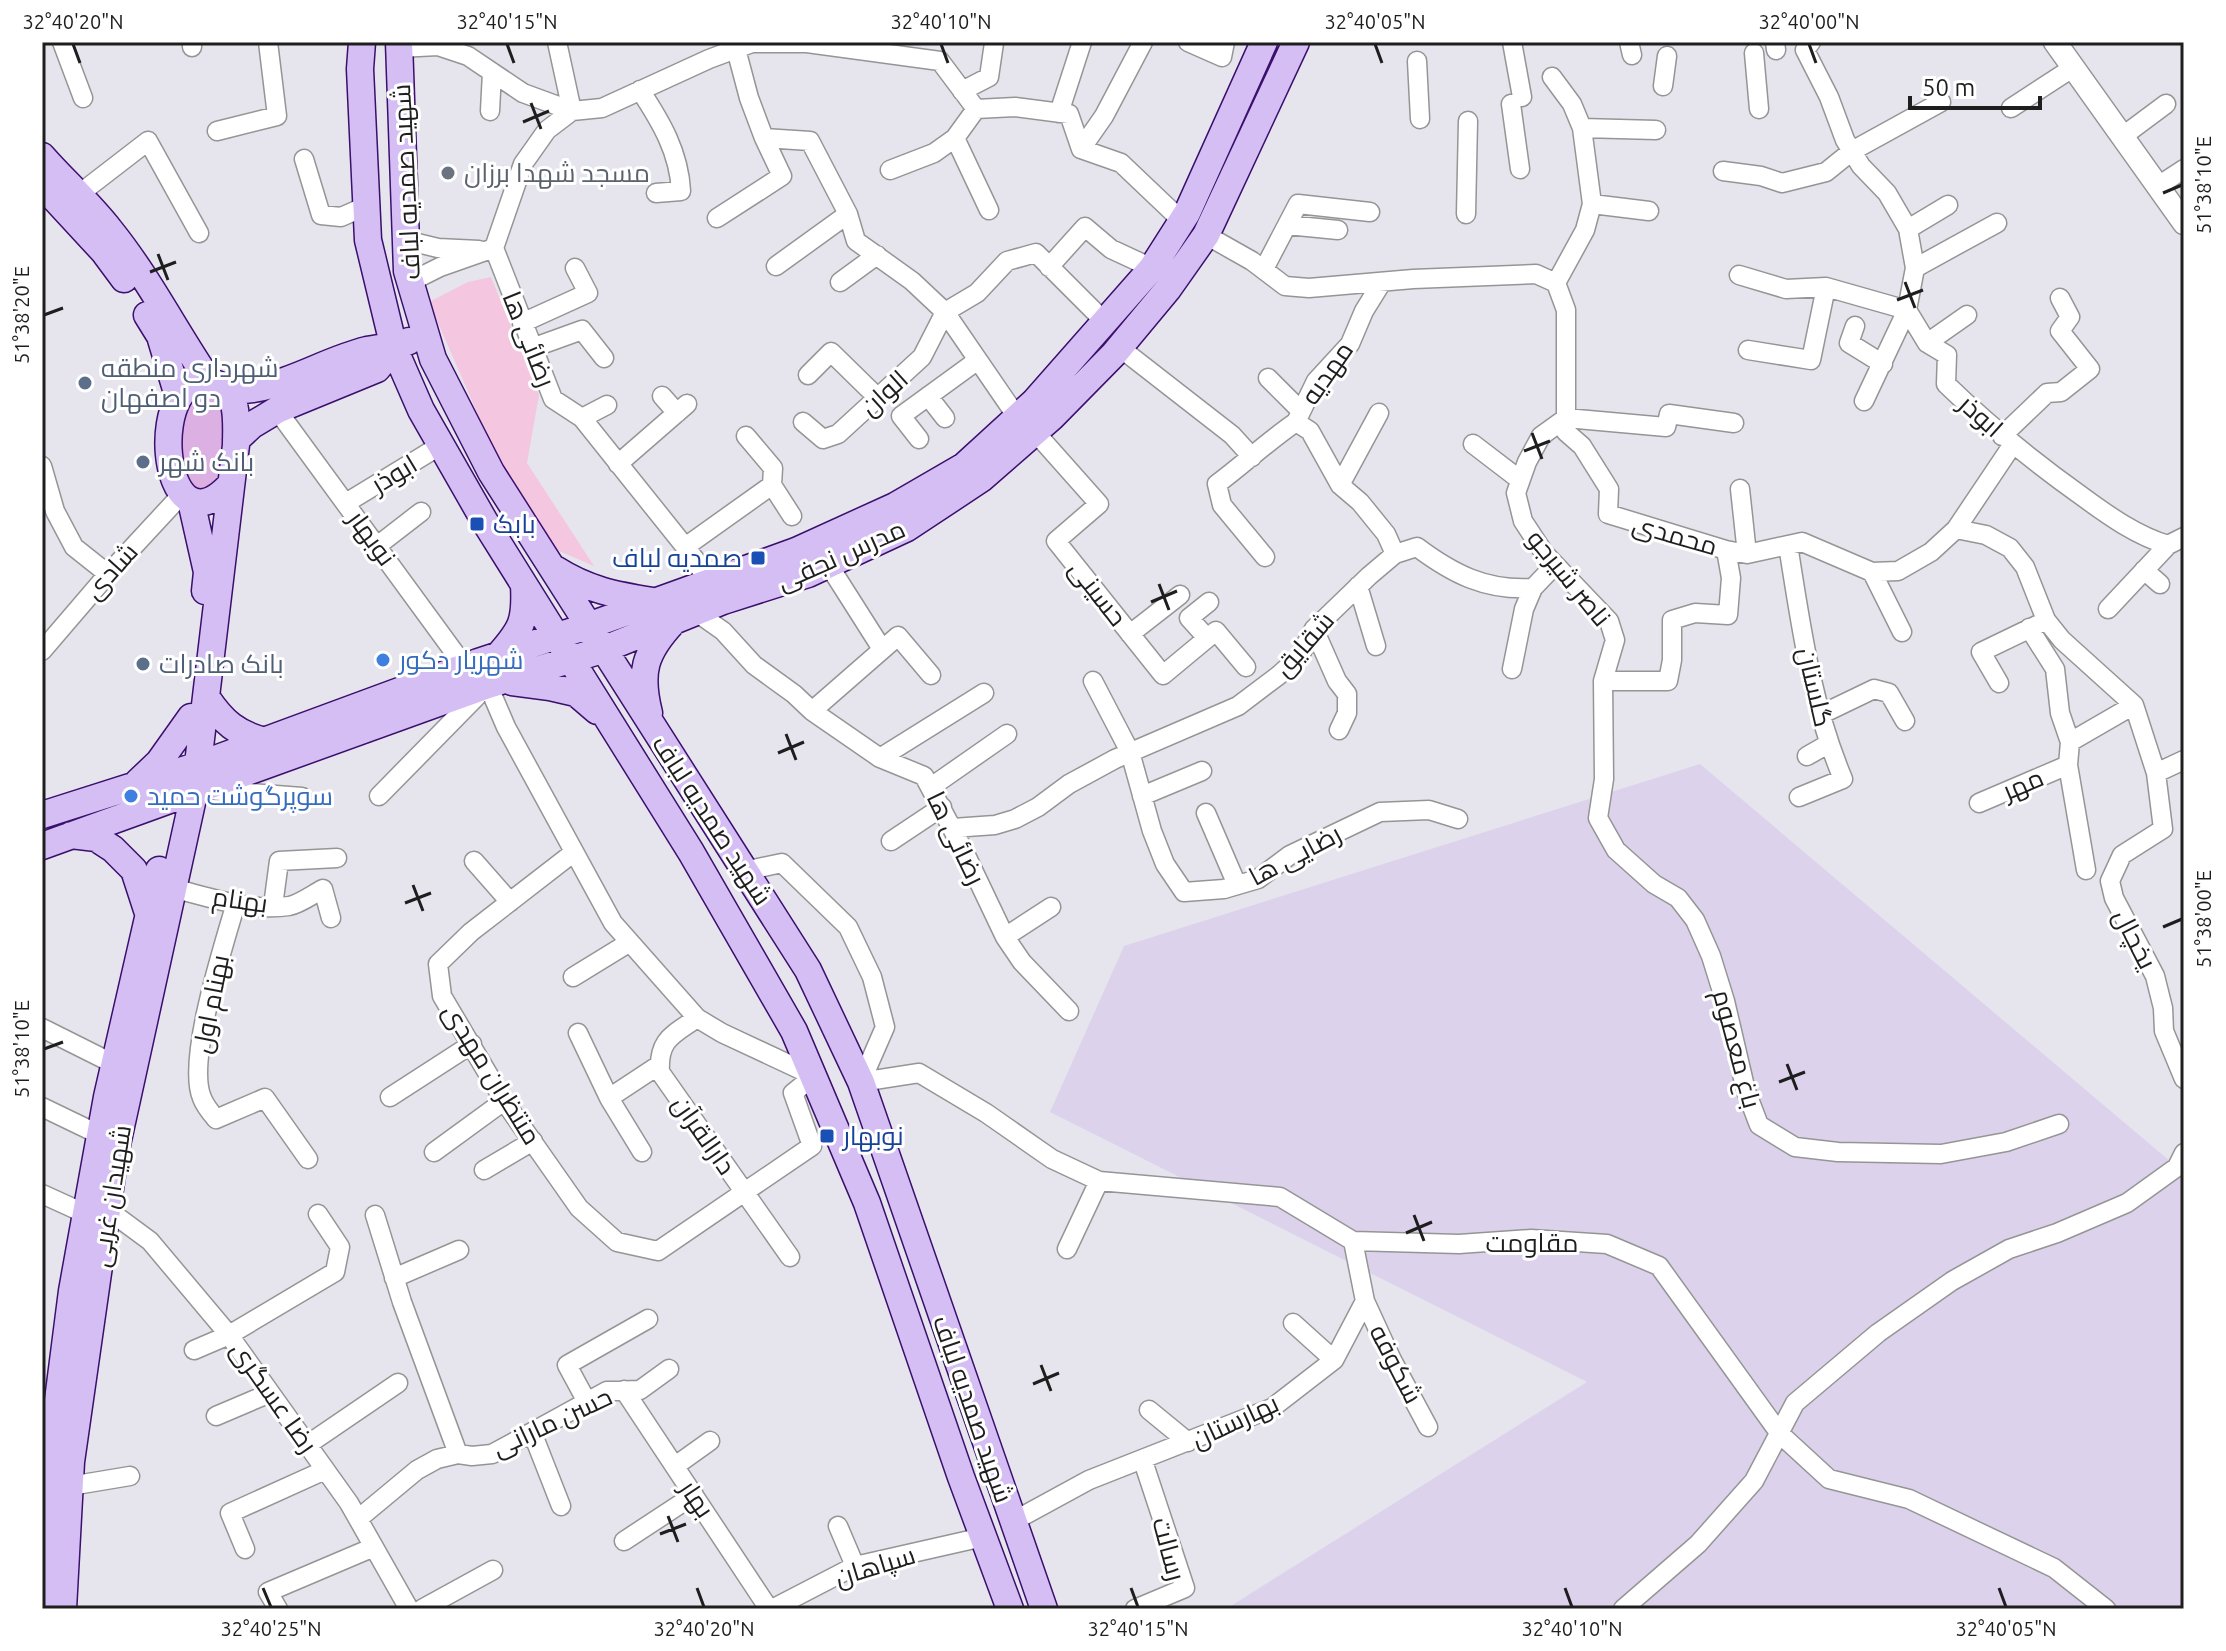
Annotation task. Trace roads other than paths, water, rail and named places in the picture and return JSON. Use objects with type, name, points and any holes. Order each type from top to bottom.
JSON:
[{"type":"main road","name":"شهید صمدیه لباف","points":[[362,42],[360,69],[368,240],[394,348],[421,410],[441,445],[705,876],[794,1031],[867,1203],[1010,1609]]},
{"type":"main road","name":"مدرس نجفی","points":[[189,780],[265,741],[465,667],[496,674],[556,637],[588,626],[676,612],[828,564],[907,528],[981,479],[1105,322],[1152,268],[1182,221],[1264,42]]},
{"type":"main road","name":"مدرس نجفی","points":[[189,780],[496,674],[571,660],[602,650],[676,612],[709,583],[796,551],[895,506],[1026,425],[1119,347],[1168,289],[1206,235],[1296,42]]},
{"type":"main road","name":"شهید صمدیه لباف","points":[[399,45],[407,271],[433,359],[491,472],[808,970],[861,1082],[1044,1609]]},
{"type":"main road","points":[[42,156],[109,228],[151,286],[181,340],[217,386],[233,401],[236,440],[231,484],[217,499],[204,504],[187,497],[176,487],[171,470],[169,432],[178,396],[160,336],[137,297],[104,252],[42,185]]},
{"type":"main road","points":[[178,396],[193,384],[245,392],[268,388],[368,350],[394,348],[425,335]]},
{"type":"main road","points":[[236,440],[252,425],[277,410],[377,369],[394,348]]},
{"type":"main road","name":"شهیدان غربی","points":[[97,1212],[115,1154],[172,888],[231,484]]},
{"type":"main road","name":"شهیدان غربی","points":[[187,497],[207,572],[199,707]]},
{"type":"main road","points":[[549,565],[579,584],[676,612],[653,643],[645,669],[643,689],[653,729]]},
{"type":"main road","points":[[524,585],[525,611],[496,674],[576,693],[609,721]]},
{"type":"main road","points":[[135,785],[159,762],[199,707],[247,737],[265,741]]},
{"type":"main road","points":[[42,815],[135,785],[189,780]]},
{"type":"main road","points":[[42,846],[189,780]]},
{"type":"main road","name":"شهیدان غربی","points":[[63,1609],[75,1360],[97,1212],[100,1135],[148,913],[189,780]]},
{"type":"main road","points":[[71,835],[96,838],[113,849],[134,870],[148,913]]},
{"type":"main road","name":"شهیدان غربی","points":[[46,1609],[44,1575],[50,1398],[75,1360]]},
{"type":"street","points":[[62,42],[83,98]]},
{"type":"street","points":[[217,131],[277,116],[268,42]]},
{"type":"street","points":[[557,42],[572,111]]},
{"type":"street","points":[[1059,113],[1082,42]]},
{"type":"street","points":[[1081,149],[1104,116],[1143,42]]},
{"type":"street","points":[[1188,42],[1224,50]]},
{"type":"street","points":[[1512,42],[1520,169]]},
{"type":"street","points":[[1811,42],[1805,50],[1852,151],[1861,166],[1887,193],[1908,229],[1915,268],[1907,310],[1864,401]]},
{"type":"street","points":[[2055,42],[2184,223]]},
{"type":"street","points":[[399,45],[438,46],[468,56],[523,93],[572,111],[602,108],[640,90],[707,50],[746,44],[822,43],[941,52],[962,91],[976,109]]},
{"type":"street","points":[[962,91],[989,77],[994,43]]},
{"type":"street","points":[[717,218],[782,176],[749,98],[746,44]]},
{"type":"street","points":[[1754,53],[1759,109]]},
{"type":"street","points":[[1663,86],[1667,56]]},
{"type":"street","points":[[1417,61],[1420,119]]},
{"type":"street","points":[[2011,108],[2074,67]]},
{"type":"street","points":[[490,111],[492,72]]},
{"type":"street","points":[[1552,77],[1572,104],[1582,128],[1592,204],[1585,230],[1556,283]]},
{"type":"street","points":[[640,90],[666,131],[680,171],[681,191],[656,193]]},
{"type":"street","points":[[1723,171],[1761,176],[1782,183],[1826,172],[1852,151],[1941,102]]},
{"type":"street","points":[[2123,136],[2166,104]]},
{"type":"street","points":[[976,109],[1015,107],[1069,114],[1081,149]]},
{"type":"street","points":[[890,170],[934,153],[955,138],[976,109]]},
{"type":"street","points":[[494,248],[523,164],[547,130],[572,111]]},
{"type":"street","points":[[1466,214],[1468,121]]},
{"type":"street","points":[[1582,128],[1656,130]]},
{"type":"street","name":"حسینی","points":[[764,138],[810,141],[848,214],[856,241],[912,281],[945,312],[1026,425],[1099,504],[1056,541],[1163,675],[1207,638]]},
{"type":"street","points":[[955,138],[989,210]]},
{"type":"street","points":[[78,195],[148,141],[199,233]]},
{"type":"street","points":[[1081,149],[1121,163],[1182,221]]},
{"type":"street","points":[[304,159],[321,215],[341,217],[366,206]]},
{"type":"street","points":[[2158,186],[2184,169]]},
{"type":"street","points":[[1264,269],[1298,204],[1370,212]]},
{"type":"street","points":[[1592,204],[1649,211]]},
{"type":"street","points":[[1908,229],[1948,205]]},
{"type":"street","points":[[776,266],[848,214]]},
{"type":"street","points":[[1915,268],[1997,223]]},
{"type":"street","points":[[1287,225],[1338,230]]},
{"type":"street","points":[[1049,267],[1085,227],[1111,249],[1152,268]]},
{"type":"street","points":[[1206,235],[1264,269],[1285,286],[1309,288],[1536,274],[1556,283],[1566,310],[1566,418],[1666,427],[1669,414],[1734,423]]},
{"type":"street","points":[[405,240],[438,248],[471,251],[494,248]]},
{"type":"street","points":[[410,282],[440,267],[494,248]]},
{"type":"street","name":"رضائی ها","points":[[494,248],[553,399],[582,418],[685,547],[709,583]]},
{"type":"street","points":[[945,312],[977,293],[1007,261],[1036,253],[1105,322]]},
{"type":"street","points":[[840,282],[877,255]]},
{"type":"street","points":[[522,323],[588,293],[575,268]]},
{"type":"street","points":[[1739,275],[1786,289],[1826,287],[1907,310]]},
{"type":"street","name":"مهدیه","points":[[1298,416],[1316,381],[1350,344],[1364,311],[1382,282]]},
{"type":"street","points":[[1748,350],[1811,360],[1826,287]]},
{"type":"street","points":[[1902,632],[1872,572],[1898,571],[1931,552],[1956,529],[2008,440],[2047,393],[2061,392],[2090,369],[2060,331],[2070,317],[2060,298]]},
{"type":"street","name":"ابوذر","points":[[1907,310],[1927,343],[1947,355],[1946,384],[2008,440],[2110,516],[2147,539],[2176,541]]},
{"type":"street","name":"الوان","points":[[803,422],[823,439],[838,434],[922,357],[945,312]]},
{"type":"street","points":[[1927,343],[1967,315]]},
{"type":"street","points":[[1855,326],[1849,343],[1883,364]]},
{"type":"street","points":[[532,348],[582,330],[604,358]]},
{"type":"street","points":[[1119,347],[1232,435],[1252,457]]},
{"type":"street","points":[[808,375],[831,352],[879,399]]},
{"type":"street","points":[[919,439],[901,416],[978,360]]},
{"type":"street","points":[[1268,378],[1310,431],[1340,485],[1360,502],[1386,534],[1395,554],[1417,547],[1448,570],[1511,589],[1533,588]]},
{"type":"street","points":[[618,464],[682,408],[662,396]]},
{"type":"street","points":[[928,396],[945,418]]},
{"type":"street","points":[[582,418],[607,405]]},
{"type":"street","name":"نوبهار","points":[[277,410],[465,667]]},
{"type":"street","points":[[1340,485],[1379,413]]},
{"type":"street","points":[[1265,557],[1222,505],[1217,484],[1298,416]]},
{"type":"street","name":"ناصر شیرجو","points":[[1566,418],[1541,436],[1516,493],[1523,521],[1544,553],[1609,621],[1615,640],[1603,681],[1604,757]]},
{"type":"street","name":"محمدی","points":[[1566,418],[1566,432],[1582,446],[1609,489],[1608,514],[1747,554],[1802,542],[1872,572]]},
{"type":"street","points":[[746,436],[773,468],[772,485],[792,516]]},
{"type":"street","points":[[1473,444],[1520,480]]},
{"type":"street","name":"ابوذر","points":[[346,503],[441,445]]},
{"type":"street","points":[[42,466],[55,511],[74,547],[108,574]]},
{"type":"street","points":[[685,547],[772,485]]},
{"type":"street","points":[[1740,489],[1747,554]]},
{"type":"street","name":"شادی","points":[[42,651],[108,574],[187,497]]},
{"type":"street","points":[[377,546],[421,512]]},
{"type":"street","points":[[1956,529],[1986,535],[2010,548],[2025,567],[2046,620],[2062,640],[2134,705],[2156,773],[2184,760]]},
{"type":"street","points":[[2108,609],[2176,541]]},
{"type":"street","name":"گلستان","points":[[1788,545],[1811,687],[1828,744],[1843,779],[1799,797]]},
{"type":"street","points":[[1603,681],[1668,681],[1672,660],[1672,620],[1695,613],[1728,615],[1731,578],[1726,550]]},
{"type":"street","name":"شقایق","points":[[953,828],[995,825],[1015,819],[1038,807],[1069,784],[1130,752],[1238,706],[1299,657],[1314,629],[1395,554]]},
{"type":"street","points":[[828,564],[882,649]]},
{"type":"street","points":[[1512,669],[1524,609],[1533,588],[1555,565]]},
{"type":"street","points":[[2144,570],[2160,584]]},
{"type":"street","points":[[1358,586],[1376,646]]},
{"type":"street","points":[[1130,634],[1180,595]]},
{"type":"street","points":[[1209,602],[1189,618],[1207,638],[1216,631],[1246,667]]},
{"type":"street","name":"رضائی ها","points":[[676,612],[723,631],[754,665],[812,711],[880,758],[924,776],[953,828],[1005,937],[1022,962],[1069,1011]]},
{"type":"street","points":[[1999,683],[1981,652],[2046,620]]},
{"type":"street","points":[[2029,628],[2055,669],[2060,713],[2070,742],[2068,765],[2086,870]]},
{"type":"street","points":[[1314,629],[1337,681],[1347,694],[1347,713],[1339,730]]},
{"type":"street","points":[[812,711],[898,636],[931,675]]},
{"type":"street","points":[[379,796],[496,674]]},
{"type":"street","points":[[496,674],[506,727],[613,923],[697,1018],[814,1076],[793,1093],[812,1146],[744,1192]]},
{"type":"street","name":"رضایی ها","points":[[1093,681],[1130,752],[1165,864],[1184,892],[1258,879],[1290,855],[1380,812],[1429,810],[1458,819]]},
{"type":"street","points":[[1820,715],[1874,689],[1889,693],[1905,721]]},
{"type":"street","points":[[880,758],[984,693]]},
{"type":"street","points":[[2070,742],[2134,705]]},
{"type":"street","points":[[931,787],[1007,734]]},
{"type":"street","points":[[1807,756],[1828,744]]},
{"type":"street","name":"باغ معصوم","points":[[1604,757],[1598,818],[1616,850],[1654,884],[1678,898],[1695,920],[1711,956],[1746,1091],[1759,1125],[1795,1147],[1838,1152],[1941,1154],[2006,1142],[2059,1124]]},
{"type":"street","name":"مهر","points":[[1979,803],[2068,765]]},
{"type":"street","points":[[1142,796],[1202,771]]},
{"type":"street","name":"یخچال","points":[[2156,773],[2163,829],[2122,855],[2110,881],[2114,898],[2155,976],[2163,1008],[2164,1031],[2184,1079]]},
{"type":"street","points":[[189,780],[302,797]]},
{"type":"street","points":[[891,841],[942,807]]},
{"type":"street","points":[[1206,813],[1237,885]]},
{"type":"street","name":"منتظران مهدی","points":[[573,853],[471,932],[438,964],[442,996],[504,1101],[579,1208],[617,1242],[658,1251],[744,1192]]},
{"type":"street","points":[[273,906],[279,861],[337,858]]},
{"type":"street","points":[[474,861],[510,902]]},
{"type":"street","points":[[744,871],[782,863],[848,927],[872,977],[885,1027],[861,1082]]},
{"type":"street","name":"بهنام","points":[[172,888],[236,903],[273,906],[292,906],[323,889],[331,918]]},
{"type":"street","name":"بهنام اول","points":[[236,903],[208,1001],[199,1059],[201,1097],[216,1119],[265,1098],[308,1159]]},
{"type":"street","points":[[1005,937],[1051,907]]},
{"type":"street","points":[[573,977],[630,942]]},
{"type":"street","name":"دارالقرآن","points":[[697,1018],[668,1039],[659,1053],[660,1072],[790,1257]]},
{"type":"street","points":[[42,1028],[114,1064]]},
{"type":"street","points":[[578,1033],[609,1098],[642,1152]]},
{"type":"street","points":[[390,1097],[472,1044]]},
{"type":"street","points":[[609,1098],[659,1065]]},
{"type":"street","name":"مقاومت","points":[[861,1082],[919,1073],[986,1113],[1052,1159],[1099,1181],[1280,1197],[1353,1241],[1459,1244],[1531,1239],[1607,1244],[1659,1266],[1780,1434],[1829,1479],[1909,1499],[2054,1568],[2106,1609]]},
{"type":"street","points":[[434,1152],[504,1101]]},
{"type":"street","points":[[42,1107],[100,1135]]},
{"type":"street","points":[[484,1170],[533,1141]]},
{"type":"street","points":[[1623,1609],[1698,1544],[1754,1481],[1795,1403],[1878,1333],[1952,1281],[2009,1249],[2057,1233],[2127,1203],[2177,1167],[2184,1153]]},
{"type":"street","points":[[1067,1249],[1099,1181]]},
{"type":"street","name":"رضا عسگری","points":[[42,1194],[97,1212],[150,1241],[229,1335],[325,1470],[358,1519],[409,1609]]},
{"type":"street","points":[[194,1350],[229,1335],[335,1272],[340,1247],[318,1214]]},
{"type":"street","points":[[375,1215],[433,1392],[458,1454]]},
{"type":"street","points":[[1353,1241],[1365,1301]]},
{"type":"street","points":[[394,1278],[459,1250]]},
{"type":"street","name":"بهارستان","points":[[1012,1522],[1089,1480],[1272,1408],[1334,1360],[1365,1301]]},
{"type":"street","name":"شکوفه","points":[[1365,1301],[1428,1427]]},
{"type":"street","points":[[587,1402],[567,1365],[648,1319]]},
{"type":"street","points":[[1293,1323],[1334,1360]]},
{"type":"street","name":"حسن مارانی","points":[[358,1519],[417,1470],[437,1459],[458,1454],[492,1454],[607,1391],[640,1390],[669,1369]]},
{"type":"street","points":[[307,1445],[398,1383]]},
{"type":"street","name":"بهار","points":[[624,1390],[771,1609]]},
{"type":"street","points":[[216,1416],[270,1393]]},
{"type":"street","points":[[1149,1410],[1188,1442]]},
{"type":"street","points":[[532,1432],[561,1506]]},
{"type":"street","points":[[675,1466],[710,1441]]},
{"type":"street","name":"رسالت","points":[[1135,1609],[1185,1588],[1143,1461]]},
{"type":"street","points":[[245,1549],[230,1513],[325,1470]]},
{"type":"street","points":[[70,1486],[130,1476]]},
{"type":"street","points":[[624,1541],[694,1495]]},
{"type":"street","points":[[838,1526],[855,1566]]},
{"type":"street","name":"سپاهان","points":[[771,1609],[855,1566],[983,1537]]},
{"type":"street","points":[[278,1609],[268,1592],[374,1547]]},
{"type":"street","points":[[422,1609],[493,1570]]},
{"type":"place","name":"مسجد شهدا برزان","points":[[448,173]]},
{"type":"place","name":"شهرداری منطقه دو اصفهان","points":[[85,383]]},
{"type":"place","name":"بانک شهر","points":[[143,462]]},
{"type":"place","name":"بابک","points":[[477,524]]},
{"type":"place","name":"صمدیه لباف","points":[[758,558]]},
{"type":"place","name":"شهریار دکور","points":[[383,660]]},
{"type":"place","name":"بانک صادرات","points":[[143,664]]},
{"type":"place","name":"سوپرگوشت حمید","points":[[131,796]]},
{"type":"place","name":"نوبهار","points":[[827,1136]]}]
